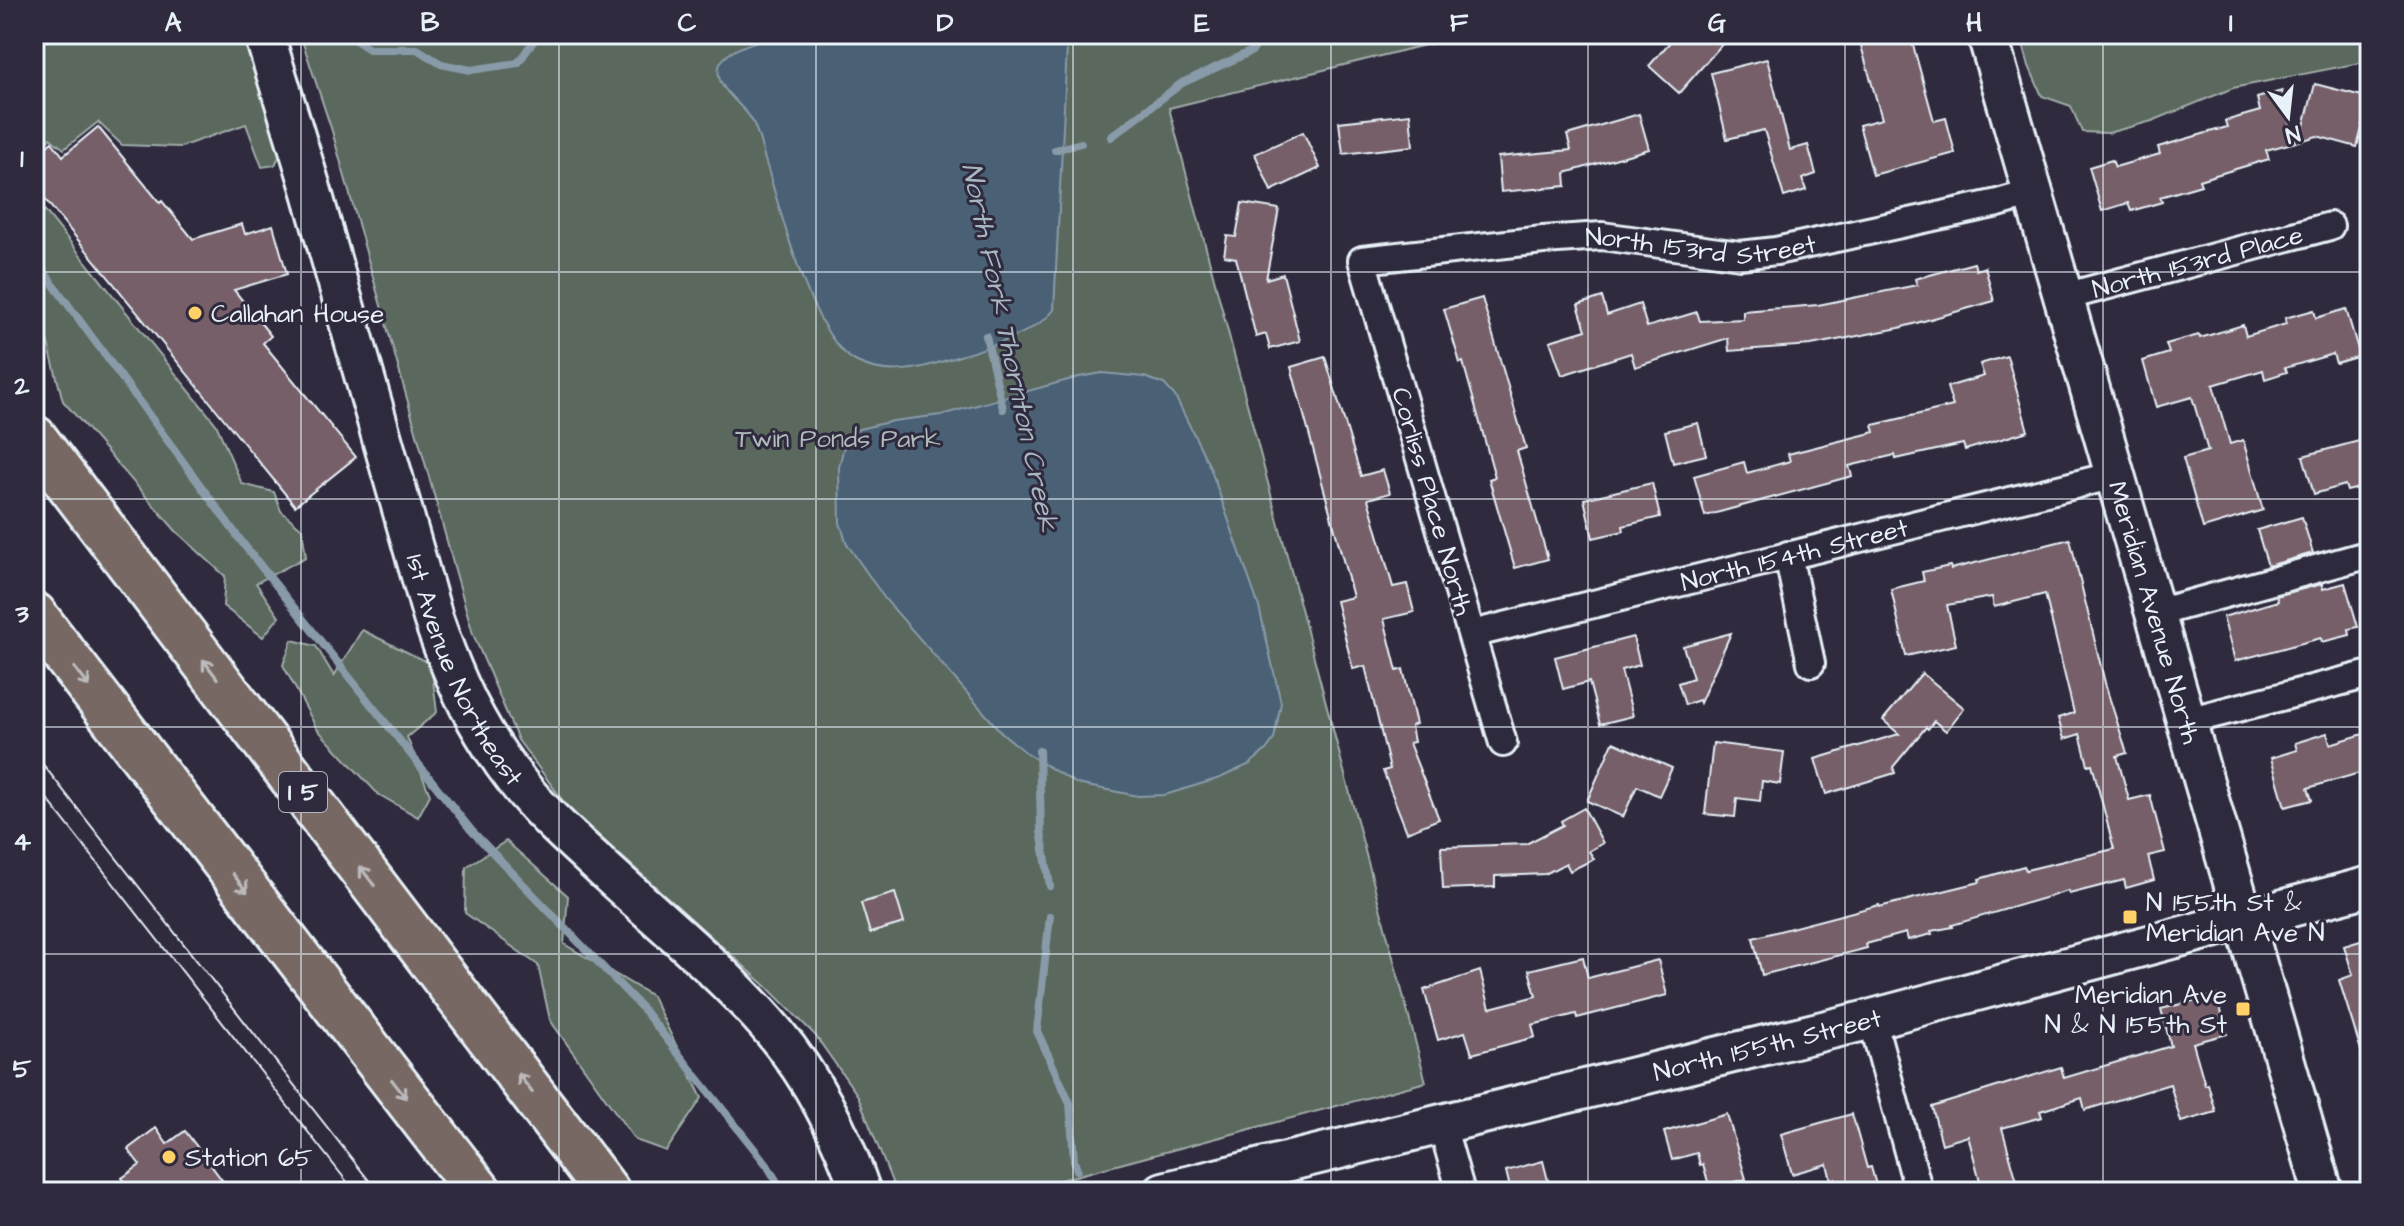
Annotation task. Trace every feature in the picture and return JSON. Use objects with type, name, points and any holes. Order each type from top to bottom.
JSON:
[{"type":"highway","name":"I 5","points":[[34,438],[607,1192]]},
{"type":"highway","points":[[34,615],[474,1185]]},
{"type":"street","name":"1st Avenue Northeast","points":[[264,34],[433,618],[451,671],[473,717],[522,787],[554,822],[747,1001],[777,1036],[824,1106],[851,1161],[861,1192]]},
{"type":"street","name":"Meridian Avenue North","points":[[1987,34],[2323,1192]]},
{"type":"street","name":"North 153rd Street","points":[[1362,260],[1602,236],[1740,255],[1776,251],[2033,193]]},
{"type":"street","name":"North 153rd Place","points":[[2064,297],[2330,226]]},
{"type":"street","name":"Corliss Place North","points":[[1362,260],[1503,743]]},
{"type":"street","name":"North 154th Street","points":[[1472,634],[2115,475]]},
{"type":"street","points":[[2156,613],[2370,554]]},
{"type":"street","points":[[1788,555],[1811,663]]},
{"type":"street","points":[[2187,721],[2370,674]]},
{"type":"street","name":"North 155th Street","points":[[1163,1192],[1872,1019],[2370,886]]},
{"type":"street","points":[[1872,1019],[1919,1192]]},
{"type":"street","points":[[1442,1125],[1461,1192]]},
{"type":"green space","points":[[34,34],[243,34],[283,148],[275,165],[262,167],[246,124],[180,147],[122,145],[98,122],[64,149],[50,138],[34,151]]},
{"type":"green space","name":"Twin Ponds Park","points":[[300,34],[1470,34],[1169,108],[1426,1082],[1016,1192],[896,1192],[858,1096],[815,1035],[765,985],[570,810],[518,740],[473,634],[332,131]]},
{"type":"green space","points":[[2020,34],[2370,34],[2370,67],[2364,62],[2233,88],[2152,121],[2108,133],[2082,132],[2071,106],[2042,96]]},
{"type":"green space","points":[[34,197],[216,424],[242,484],[274,492],[281,511],[302,529],[306,557],[256,583],[279,617],[263,637],[223,606],[225,576],[176,531],[63,401],[44,328],[34,317]]},
{"type":"green space","points":[[362,630],[431,664],[437,712],[407,737],[430,795],[418,817],[378,794],[317,729],[283,665],[292,640],[316,646],[334,676]]},
{"type":"green space","points":[[506,841],[568,896],[564,944],[652,996],[702,1098],[666,1151],[635,1140],[550,1020],[538,965],[465,913],[466,867]]},
{"type":"water","points":[[781,34],[1063,34],[1067,47],[1054,310],[1045,319],[1006,340],[914,369],[890,370],[866,366],[839,348],[811,300],[789,240],[755,127],[725,90],[719,75],[722,60],[728,55],[746,45]]},
{"type":"water","points":[[1102,373],[1144,377],[1164,384],[1175,396],[1210,467],[1259,607],[1281,703],[1274,739],[1250,764],[1220,778],[1165,795],[1138,796],[1077,784],[1029,755],[1001,732],[885,599],[847,544],[840,523],[839,467],[845,442],[859,429],[941,415]]},
{"type":"building","points":[[1677,34],[1731,34],[1679,93],[1649,66]]},
{"type":"building","points":[[1876,34],[1910,34],[1934,121],[1946,118],[1955,153],[1873,175],[1859,125],[1882,119],[1859,39]]},
{"type":"building","points":[[1767,59],[1790,150],[1808,145],[1816,174],[1802,179],[1806,190],[1784,197],[1764,130],[1727,139],[1711,73]]},
{"type":"building","points":[[2315,84],[2370,98],[2357,147],[2317,136],[2300,141]]},
{"type":"building","points":[[2282,91],[2296,142],[2266,150],[2269,159],[2199,180],[2201,185],[2160,197],[2162,202],[2131,211],[2128,203],[2102,211],[2089,167],[2112,160],[2115,167],[2160,154],[2158,147],[2227,127],[2225,121],[2260,111],[2257,98]]},
{"type":"building","points":[[1410,114],[1413,146],[1343,154],[1339,122]]},
{"type":"building","points":[[1639,114],[1649,149],[1565,173],[1566,186],[1501,192],[1498,157],[1571,150],[1567,135]]},
{"type":"building","name":"Callahan House","points":[[98,127],[193,239],[242,224],[245,234],[273,225],[287,274],[234,290],[271,336],[263,343],[356,457],[295,506],[34,186],[34,157],[52,142],[63,156]]},
{"type":"building","points":[[1303,132],[1320,168],[1271,191],[1255,154]]},
{"type":"building","points":[[1242,203],[1279,209],[1266,279],[1283,274],[1300,341],[1270,349],[1266,334],[1256,337],[1236,258],[1224,256],[1227,236],[1236,237]]},
{"type":"building","points":[[1974,263],[1976,270],[1985,267],[1994,301],[1899,328],[1811,345],[1729,351],[1728,338],[1635,367],[1631,353],[1562,375],[1550,341],[1586,330],[1578,305],[1602,297],[1607,315],[1640,304],[1647,327],[1697,312],[1700,321],[1743,319],[1743,311],[1818,305],[1917,285],[1915,279]]},
{"type":"building","points":[[1482,298],[1526,448],[1517,451],[1548,559],[1515,568],[1489,479],[1495,477],[1463,362],[1460,363],[1444,309]]},
{"type":"building","points":[[2346,309],[2360,356],[2336,363],[2333,354],[2285,368],[2287,372],[2265,379],[2263,370],[2213,385],[2230,444],[2243,440],[2263,510],[2203,528],[2183,458],[2208,451],[2192,397],[2156,407],[2143,361],[2169,353],[2166,344],[2199,335],[2200,338],[2243,325],[2246,336],[2286,324],[2285,318],[2314,310],[2316,318]]},
{"type":"building","points":[[2007,356],[2028,431],[1965,450],[1963,444],[1849,466],[1852,476],[1705,516],[1694,476],[1744,462],[1747,473],[1790,461],[1788,454],[1875,432],[1873,425],[1953,406],[1947,387],[1984,376],[1980,364]]},
{"type":"building","points":[[1325,357],[1361,476],[1383,470],[1390,493],[1368,499],[1393,587],[1407,584],[1414,612],[1384,619],[1397,671],[1403,669],[1416,724],[1411,726],[1414,742],[1409,743],[1439,819],[1407,832],[1383,771],[1390,769],[1365,666],[1353,669],[1336,601],[1353,597],[1291,367]]},
{"type":"building","points":[[1698,423],[1706,455],[1673,463],[1665,431]]},
{"type":"building","points":[[2370,438],[2370,485],[2347,491],[2345,485],[2314,494],[2303,456]]},
{"type":"building","points":[[1652,483],[1660,517],[1623,526],[1624,531],[1593,538],[1584,499]]},
{"type":"building","points":[[2302,517],[2313,553],[2268,566],[2257,530]]},
{"type":"building","points":[[2070,539],[2106,687],[2127,753],[2117,756],[2129,800],[2150,795],[2165,852],[2148,856],[2154,880],[2126,888],[2124,880],[2069,894],[2068,891],[1931,931],[1932,934],[1908,940],[1906,933],[1866,944],[1867,948],[1762,975],[1753,938],[1980,882],[1979,879],[2024,866],[2026,870],[2114,849],[2092,764],[2088,765],[2080,734],[2064,739],[2058,718],[2074,713],[2045,594],[1994,607],[1992,597],[1947,605],[1956,645],[1906,656],[1891,589],[1924,581],[1922,572],[1950,566],[1951,569]]},
{"type":"building","points":[[2345,583],[2358,627],[2349,629],[2350,635],[2322,642],[2321,638],[2235,661],[2223,617],[2278,601],[2276,596],[2322,584],[2323,589]]},
{"type":"building","points":[[1731,633],[1700,703],[1699,700],[1685,705],[1678,683],[1693,678],[1683,646]]},
{"type":"building","points":[[1633,637],[1640,665],[1621,670],[1633,716],[1600,724],[1589,682],[1563,689],[1555,657]]},
{"type":"building","points":[[1922,673],[1964,708],[1946,731],[1934,721],[1893,767],[1895,773],[1826,794],[1815,759],[1899,734],[1883,720]]},
{"type":"building","points":[[2370,732],[2370,770],[2308,788],[2312,800],[2285,807],[2271,758],[2297,750],[2295,743],[2327,733],[2330,744]]},
{"type":"building","points":[[1613,742],[1672,768],[1659,796],[1637,786],[1623,817],[1587,801]]},
{"type":"building","points":[[1713,743],[1784,752],[1780,784],[1762,781],[1760,801],[1737,798],[1735,817],[1705,814]]},
{"type":"building","points":[[1584,808],[1603,843],[1589,851],[1594,859],[1570,871],[1566,863],[1545,874],[1495,876],[1495,887],[1443,889],[1441,847],[1526,844],[1563,825],[1561,821]]},
{"type":"building","points":[[895,893],[904,923],[870,933],[861,903]]},
{"type":"building","points":[[2370,938],[2370,1063],[2365,1063],[2339,980],[2353,975],[2344,946]]},
{"type":"building","points":[[1583,957],[1588,978],[1658,960],[1667,995],[1577,1018],[1576,1014],[1532,1025],[1535,1037],[1472,1054],[1465,1032],[1438,1040],[1424,990],[1480,971],[1490,1008],[1536,996],[1529,970]]},
{"type":"building","points":[[2217,995],[2227,1034],[2193,1043],[2216,1112],[2181,1122],[2170,1084],[2085,1110],[2082,1098],[2040,1111],[2042,1117],[2002,1128],[2020,1192],[1983,1192],[1968,1136],[1942,1144],[1932,1107],[2061,1067],[2064,1078],[2171,1046],[2161,1009]]},
{"type":"building","points":[[1727,1114],[1746,1179],[1710,1189],[1697,1153],[1672,1160],[1664,1132]]},
{"type":"building","points":[[1852,1114],[1867,1168],[1871,1167],[1878,1192],[1839,1192],[1835,1179],[1831,1180],[1827,1164],[1792,1174],[1781,1134]]},
{"type":"building","name":"Station 65","points":[[156,1128],[167,1144],[185,1131],[231,1192],[133,1192],[122,1178],[140,1165],[128,1149]]},
{"type":"building","points":[[1543,1161],[1551,1192],[1511,1192],[1506,1171]]},
{"type":"waterway","name":"North Fork Thornton Creek","points":[[346,34],[369,49],[417,49],[441,64],[471,70],[518,63],[535,39],[544,34]]},
{"type":"waterway","points":[[1111,137],[1182,83],[1252,51],[1266,34]]},
{"type":"waterway","points":[[1055,150],[1081,143]]},
{"type":"waterway","points":[[34,258],[244,545],[471,830],[642,1008],[767,1165],[783,1192]]},
{"type":"waterway","name":"North Fork Thornton Creek","points":[[986,336],[1003,409]]},
{"type":"waterway","name":"North Fork Thornton Creek","points":[[1039,751],[1041,831],[1050,886]]},
{"type":"waterway","name":"North Fork Thornton Creek","points":[[1050,916],[1037,1031],[1070,1103],[1077,1170]]},
{"type":"tram line","points":[[34,753],[378,1192]]},
{"type":"tram line","points":[[34,782],[355,1192]]},
{"type":"place","name":"Callahan House","points":[[195,313]]},
{"type":"place","name":"N 155th St & Meridian Ave N","points":[[2130,917]]},
{"type":"place","name":"Meridian Ave N & N 155th St","points":[[2243,1009]]},
{"type":"place","name":"Station 65","points":[[169,1157]]}]
